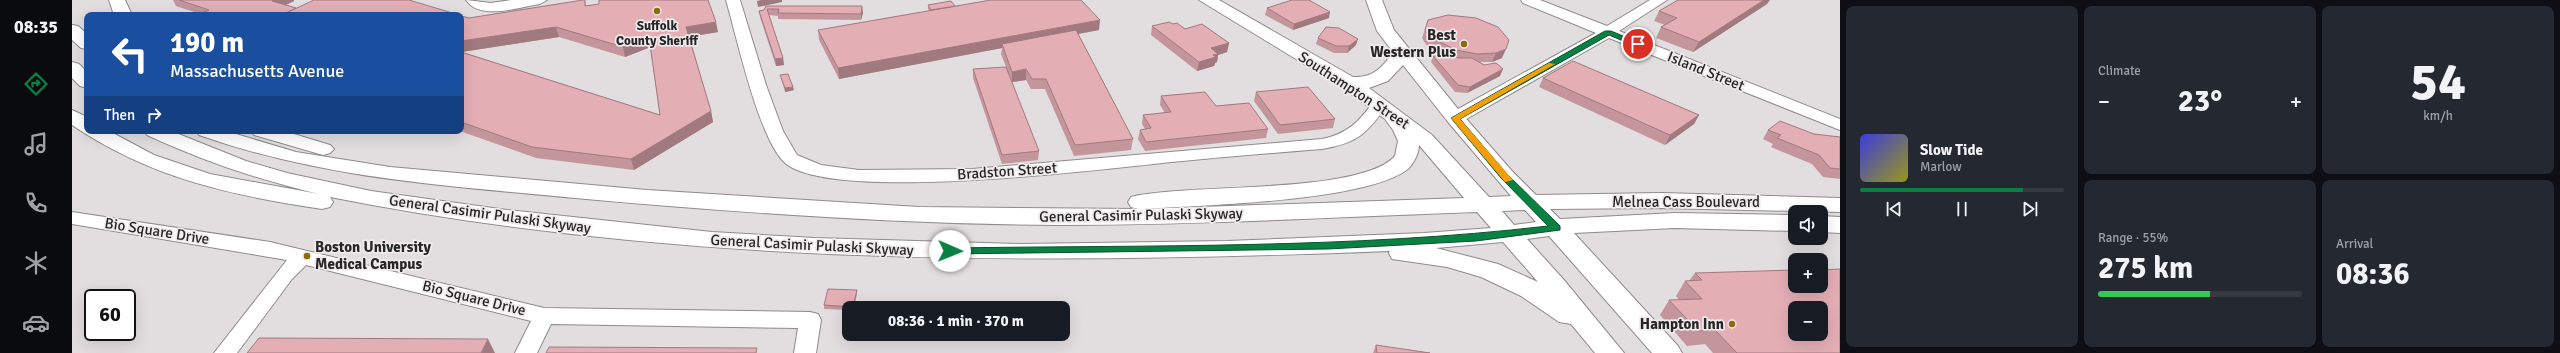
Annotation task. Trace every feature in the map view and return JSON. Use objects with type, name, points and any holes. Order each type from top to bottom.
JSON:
[{"type":"main road","points":[[117,0],[122,12]]},
{"type":"main road","name":"Southampton Street","points":[[1207,0],[1349,83],[1426,139],[1509,234],[1609,353]]},
{"type":"main road","points":[[1374,0],[1382,26],[1455,118],[1504,176],[1556,228],[1668,353]]},
{"type":"main road","points":[[72,30],[84,41]]},
{"type":"main road","points":[[1349,83],[1365,84],[1381,78],[1388,74],[1402,53]]},
{"type":"main road","points":[[72,68],[84,79]]},
{"type":"main road","points":[[1014,217],[1108,204],[1321,187],[1378,176],[1400,164],[1409,150],[1409,143],[1397,121],[1379,105]]},
{"type":"main road","points":[[72,116],[84,124]]},
{"type":"main road","points":[[100,134],[151,161],[225,185],[347,206],[382,210],[473,214]]},
{"type":"main road","name":"General Casimir Pulaski Skyway","points":[[160,134],[209,157],[275,178],[348,194],[473,214],[692,238],[929,251],[995,252],[1328,245],[1476,238],[1556,228]]},
{"type":"main road","name":"General Casimir Pulaski Skyway","points":[[215,134],[276,154],[400,174],[688,200],[1014,217],[1293,212],[1531,203]]},
{"type":"main road","points":[[270,134],[305,145],[352,155],[400,174]]},
{"type":"main road","name":"Melnea Cass Boulevard","points":[[1531,203],[1716,200],[1840,206]]},
{"type":"main road","name":"Melnea Cass Boulevard","points":[[1556,228],[1609,222],[1714,220],[1788,222]]},
{"type":"main road","points":[[1828,224],[1840,225]]},
{"type":"main road","points":[[1328,245],[1438,256],[1497,272],[1532,289],[1550,301],[1583,327],[1609,353]]},
{"type":"street","points":[[479,3],[540,0]]},
{"type":"street","name":"Bradston Street","points":[[732,0],[780,147],[803,167],[818,171],[862,176],[1002,173],[1322,144],[1340,141],[1354,136],[1379,105]]},
{"type":"street","name":"Island Street","points":[[1528,0],[1840,125]]},
{"type":"street","points":[[1455,118],[1608,32],[1660,0]]},
{"type":"street","name":"Bio Square Drive","points":[[72,218],[142,228],[303,256],[544,316],[810,320],[805,353]]},
{"type":"street","points":[[225,353],[285,274],[303,256]]},
{"type":"street","points":[[526,353],[544,316]]},
{"type":"building","points":[[179,0],[274,0],[272,1],[296,8],[288,12],[204,12],[209,10]]},
{"type":"building","points":[[314,0],[409,0],[449,12],[288,12]]},
{"type":"building","points":[[583,0],[585,0],[585,6],[599,4],[599,0],[708,0],[716,22],[686,27],[711,111],[631,159],[532,147],[464,123],[464,53],[660,115],[649,37],[623,47],[556,27],[464,41],[464,17],[469,18]]},
{"type":"building","points":[[991,0],[1081,0],[1100,20],[838,68],[818,30]]},
{"type":"building","points":[[1292,0],[1309,0],[1330,12],[1294,24],[1267,8]]},
{"type":"building","points":[[1678,0],[1764,0],[1699,42],[1661,27],[1677,18],[1659,11]]},
{"type":"building","points":[[951,1],[955,6],[931,10],[928,5]]},
{"type":"building","points":[[766,6],[862,6],[861,14],[778,13],[779,9],[767,9],[783,58],[775,59],[759,11],[764,10]]},
{"type":"building","name":"Best Western Plus","points":[[1448,15],[1476,18],[1498,27],[1509,40],[1506,49],[1496,53],[1477,54],[1456,50],[1430,37],[1425,30],[1428,20]]},
{"type":"building","points":[[1169,22],[1173,24],[1177,23],[1185,29],[1202,24],[1229,43],[1211,48],[1218,54],[1213,55],[1216,57],[1199,62],[1152,26]]},
{"type":"building","points":[[1326,27],[1339,28],[1358,39],[1349,46],[1336,46],[1318,38]]},
{"type":"building","points":[[1076,30],[1133,139],[1075,145],[1046,79],[1032,79],[1026,69],[1012,72],[1002,44]]},
{"type":"building","points":[[1450,55],[1458,58],[1472,58],[1484,65],[1496,63],[1503,69],[1470,87],[1458,85],[1433,56]]},
{"type":"building","points":[[1573,61],[1699,115],[1670,135],[1543,78]]},
{"type":"building","points":[[1006,67],[1039,151],[1002,155],[973,69]]},
{"type":"building","points":[[788,74],[793,87],[785,88],[780,75]]},
{"type":"building","points":[[1308,87],[1335,119],[1280,125],[1256,92]]},
{"type":"building","points":[[1205,92],[1216,106],[1249,103],[1268,129],[1146,142],[1140,130],[1151,128],[1143,115],[1171,112],[1161,96]]},
{"type":"building","points":[[1780,121],[1814,134],[1840,137],[1840,169],[1830,168],[1819,155],[1777,138],[1781,135],[1768,130]]},
{"type":"building","name":"Hampton Inn","points":[[1840,269],[1840,353],[1737,353],[1715,330],[1698,331],[1669,300],[1702,299],[1685,281],[1702,280],[1695,273],[1788,270],[1788,293],[1828,293],[1828,270]]},
{"type":"building","points":[[828,289],[857,290],[854,301],[842,301],[842,306],[824,305]]},
{"type":"building","points":[[259,338],[488,339],[481,353],[247,353]]},
{"type":"building","points":[[1376,345],[1430,353],[1377,353]]},
{"type":"building","points":[[549,347],[757,348],[756,353],[546,353]]},
{"type":"slow traffic","points":[[1509,180],[1455,118],[1551,64]]},
{"type":"place","name":"Suffolk County Sheriff","points":[[657,11]]},
{"type":"place","name":"Best Western Plus","points":[[1464,44]]},
{"type":"place","name":"Boston University Medical Campus","points":[[307,256]]},
{"type":"place","name":"Hampton Inn","points":[[1732,324]]},
{"type":"route","points":[[950,251],[995,252],[1192,249],[1328,245],[1476,238],[1556,228],[1504,176],[1455,118],[1608,32],[1638,44]]}]
